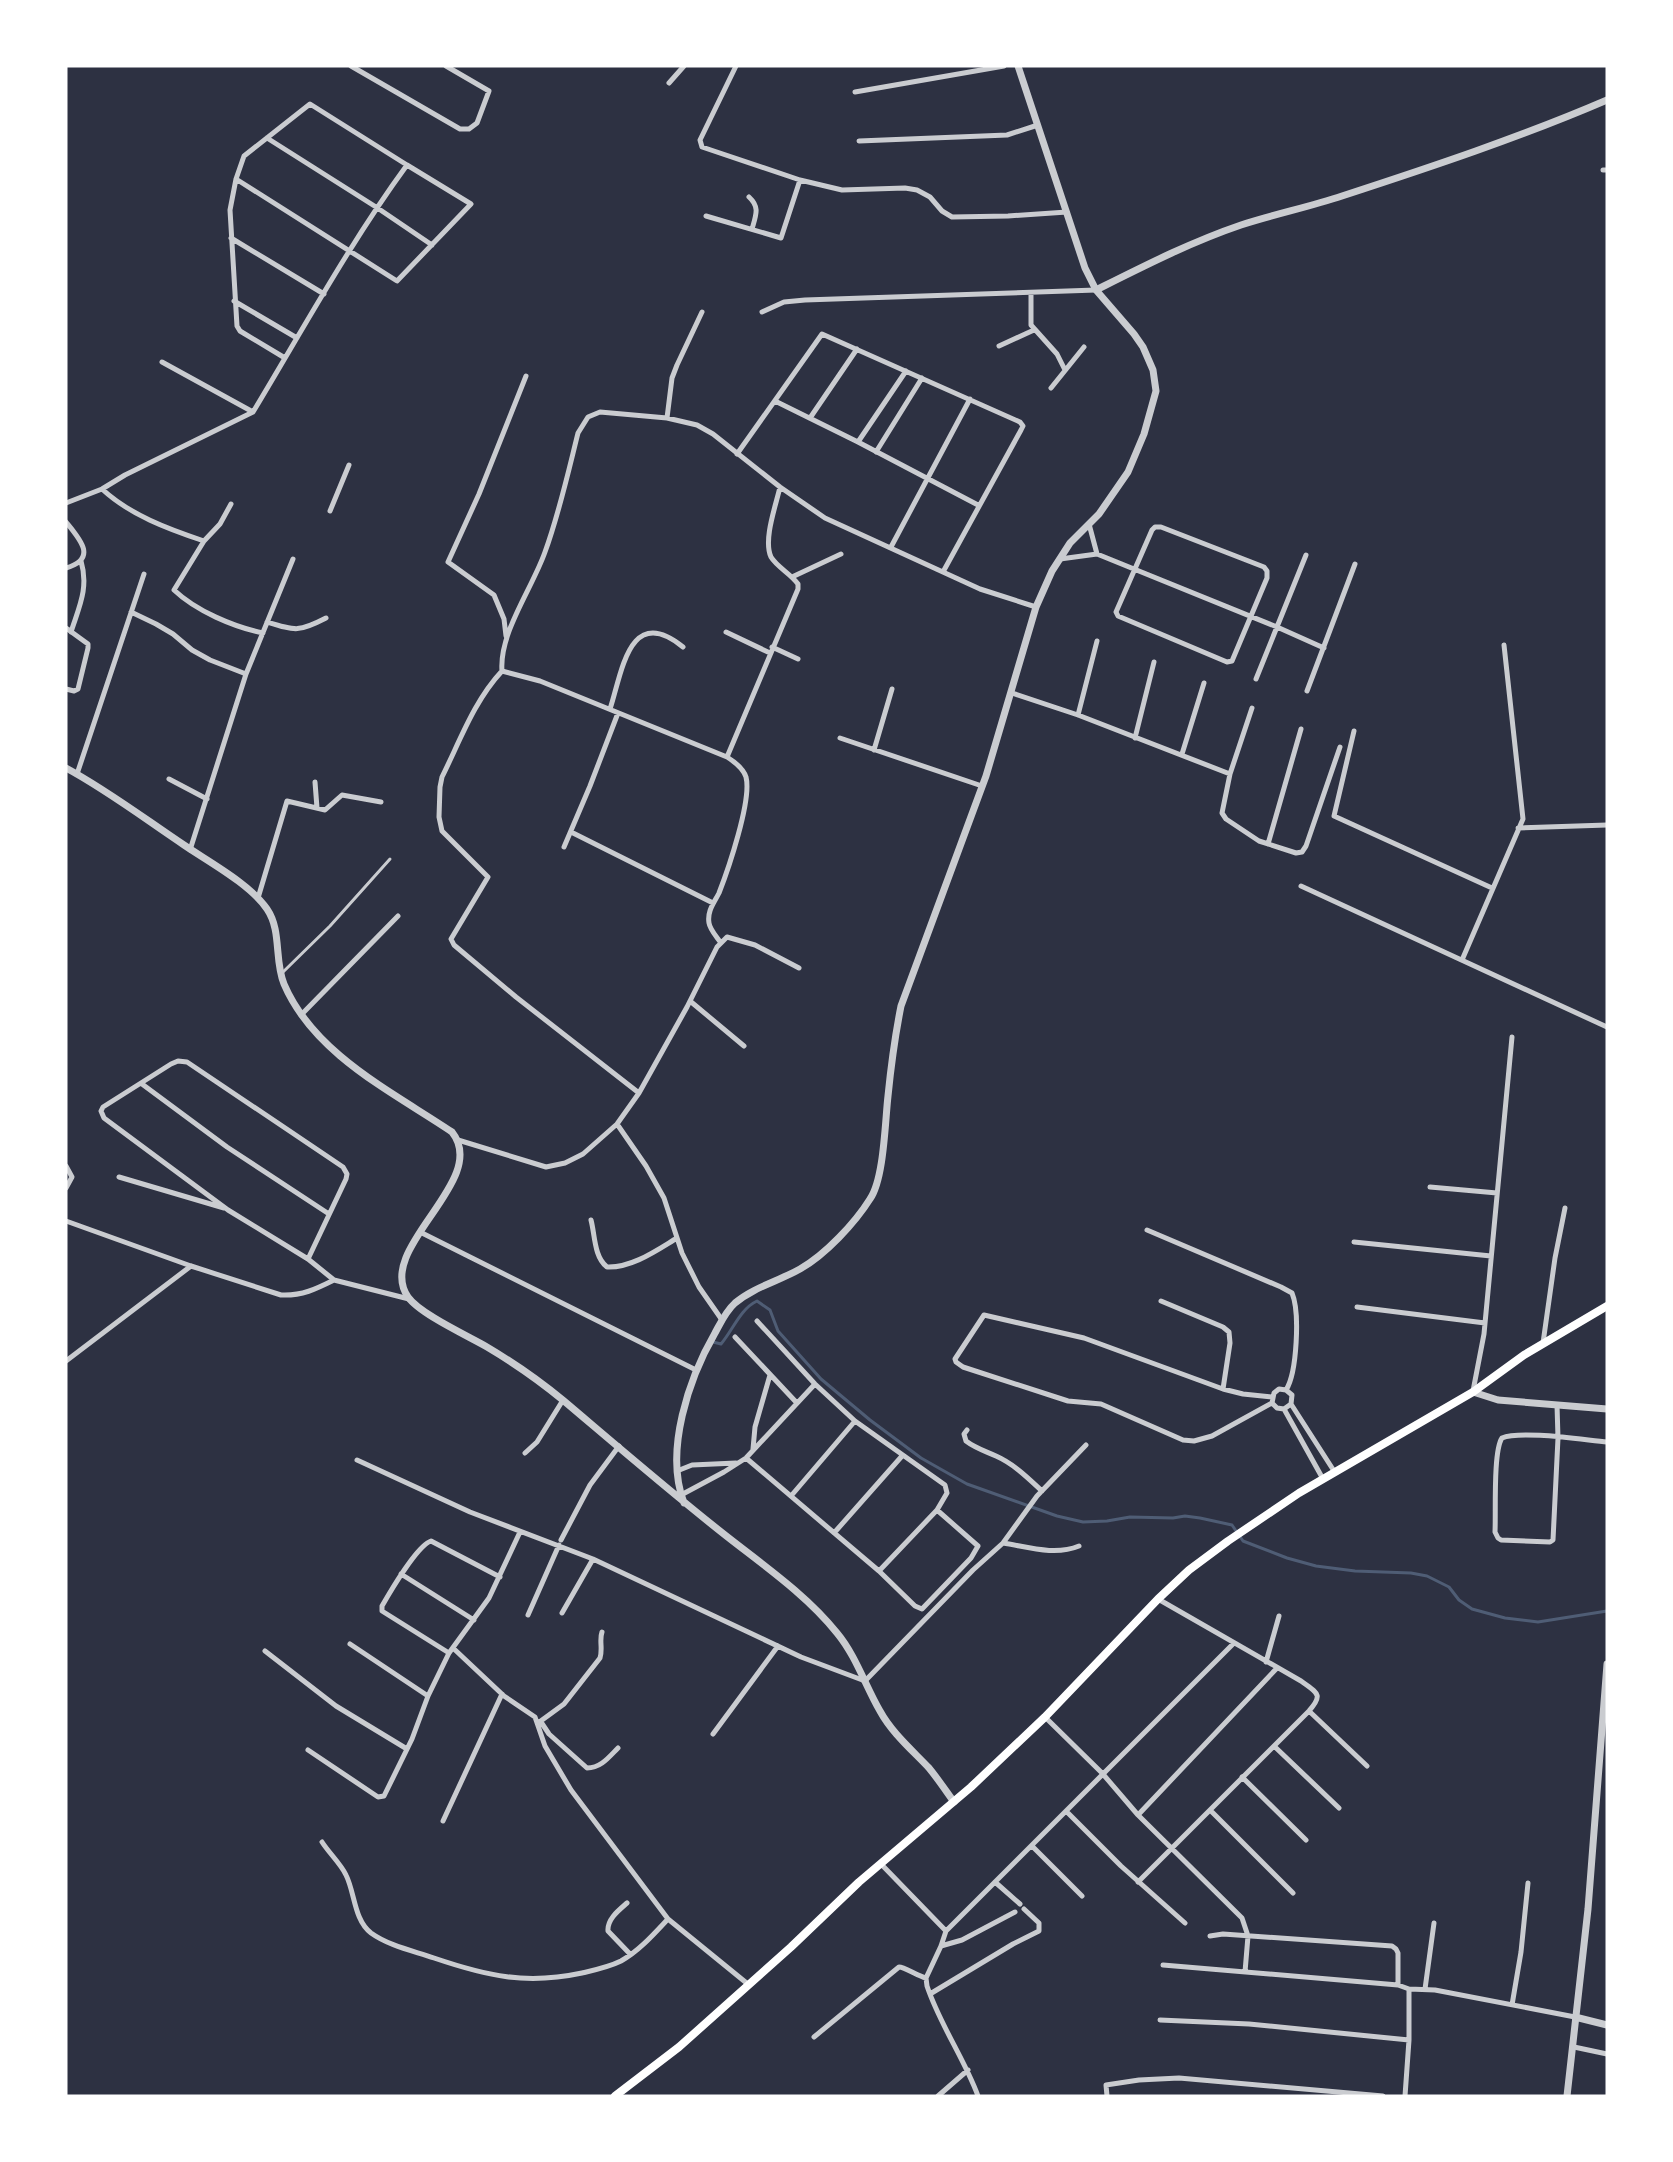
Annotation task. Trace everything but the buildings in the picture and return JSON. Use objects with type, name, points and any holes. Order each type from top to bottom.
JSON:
[{"type":"main road","points":[[615,2096],[680,2047],[881,1864],[954,1802],[1045,1717],[1158,1599],[1210,1554],[1334,1471],[1473,1392],[1543,1343],[1607,1306]]},
{"type":"street","points":[[351,66],[465,130],[477,123],[489,91],[446,66]]},
{"type":"street","points":[[669,83],[684,66]]},
{"type":"street","points":[[736,66],[700,140],[701,145],[800,180],[847,191],[912,189],[926,194],[947,215],[958,218],[1067,212]]},
{"type":"street","points":[[855,92],[1004,66]]},
{"type":"street","points":[[684,1503],[677,1471],[677,1451],[682,1420],[696,1370],[722,1320],[736,1302],[801,1269],[822,1253],[855,1219],[872,1197],[882,1160],[894,1039],[901,1006],[982,786],[1012,693],[1036,607],[1052,571],[1070,543],[1112,497],[1128,472],[1144,434],[1156,391],[1153,370],[1143,347],[1096,290],[1082,260],[1018,66]]},
{"type":"street","points":[[762,312],[784,302],[805,300],[1096,290],[1152,261],[1231,229],[1340,197],[1439,164],[1557,122],[1607,100]]},
{"type":"street","points":[[236,179],[397,281],[471,204],[310,104],[244,156],[236,179],[230,210],[237,326],[240,331],[285,358]]},
{"type":"street","points":[[859,141],[1007,135],[1038,125]]},
{"type":"street","points":[[267,138],[432,245]]},
{"type":"street","points":[[66,503],[102,489],[125,475],[253,412],[376,207],[407,165]]},
{"type":"street","points":[[706,216],[781,238],[800,180]]},
{"type":"street","points":[[749,197],[756,204],[757,210],[752,229]]},
{"type":"street","points":[[231,238],[324,294]]},
{"type":"street","points":[[1031,293],[1030,316],[1034,330],[1057,354],[1065,370]]},
{"type":"street","points":[[234,301],[297,338]]},
{"type":"street","points":[[667,418],[672,378],[702,312]]},
{"type":"street","points":[[999,346],[1034,330]]},
{"type":"street","points":[[737,454],[821,334],[1020,422],[1023,426],[943,572]]},
{"type":"street","points":[[1051,388],[1084,347]]},
{"type":"street","points":[[810,418],[857,349]]},
{"type":"street","points":[[162,362],[253,412]]},
{"type":"street","points":[[858,442],[906,371]]},
{"type":"street","points":[[506,638],[504,619],[494,595],[448,562],[479,494],[526,376]]},
{"type":"street","points":[[876,452],[922,378]]},
{"type":"street","points":[[891,547],[970,399]]},
{"type":"street","points":[[775,401],[978,505]]},
{"type":"street","points":[[639,1093],[516,997],[454,945],[452,939],[454,934],[488,877],[442,831],[440,825],[442,777],[479,703],[490,684],[502,671],[501,657],[506,638],[549,542],[583,423],[593,413],[600,412],[667,418],[697,425],[713,434],[780,487],[825,518],[980,589],[1036,607]]},
{"type":"street","points":[[330,511],[349,465]]},
{"type":"street","points":[[727,757],[798,590],[798,584],[772,558],[768,541],[780,487]]},
{"type":"street","points":[[102,489],[128,509],[182,534],[204,541]]},
{"type":"street","points":[[231,504],[220,524],[204,541],[174,590],[224,621],[263,633]]},
{"type":"street","points":[[66,522],[83,545],[84,552],[77,565],[66,568]]},
{"type":"street","points":[[1089,524],[1097,554]]},
{"type":"street","points":[[1155,527],[1161,527],[1264,567],[1267,571],[1267,578],[1251,616],[1235,657],[1232,661],[1227,662],[1118,616],[1116,612],[1152,530],[1155,527]]},
{"type":"street","points":[[792,577],[841,554]]},
{"type":"street","points":[[1060,559],[1097,554],[1324,648]]},
{"type":"street","points":[[1256,679],[1306,555]]},
{"type":"street","points":[[190,850],[246,674],[293,559]]},
{"type":"street","points":[[66,689],[74,692],[78,689],[88,648],[88,644],[68,630],[83,596],[85,579],[81,561]]},
{"type":"street","points":[[1307,691],[1355,564]]},
{"type":"street","points":[[77,774],[144,574]]},
{"type":"street","points":[[131,612],[173,634],[201,655],[246,674]]},
{"type":"street","points":[[267,622],[302,629],[326,618]]},
{"type":"street","points":[[726,632],[798,659]]},
{"type":"street","points":[[610,709],[624,661],[633,642],[641,637],[662,634],[669,636],[683,647]]},
{"type":"street","points":[[1078,715],[1097,640]]},
{"type":"street","points":[[1462,960],[1523,819],[1504,645]]},
{"type":"street","points":[[1135,738],[1154,662]]},
{"type":"street","points":[[502,671],[540,681],[610,709],[727,757],[739,766],[746,777],[745,807],[730,860],[713,903],[709,922],[721,943]]},
{"type":"street","points":[[1182,754],[1204,683]]},
{"type":"street","points":[[874,750],[892,689]]},
{"type":"street","points":[[1012,693],[1078,715],[1230,774]]},
{"type":"street","points":[[1252,708],[1230,774],[1222,813],[1230,824],[1259,841],[1296,853],[1302,852],[1340,747]]},
{"type":"street","points":[[564,847],[618,713]]},
{"type":"street","points":[[1268,844],[1301,729]]},
{"type":"street","points":[[1354,731],[1334,816],[1492,888]]},
{"type":"street","points":[[840,738],[982,786]]},
{"type":"street","points":[[66,768],[228,874],[258,898],[268,910],[274,926],[283,982],[301,1015],[318,1036],[339,1057],[452,1132],[458,1140],[460,1155],[457,1175],[420,1232],[404,1264],[403,1282],[409,1299]]},
{"type":"street","points":[[169,779],[207,799]]},
{"type":"street","points":[[315,782],[317,808]]},
{"type":"street","points":[[258,898],[287,801],[327,810],[342,795],[381,802]]},
{"type":"street","points":[[1518,828],[1607,825]]},
{"type":"street","points":[[571,832],[713,903]]},
{"type":"street","points":[[1301,886],[1607,1027]]},
{"type":"street","points":[[301,1015],[398,916]]},
{"type":"street","points":[[458,1140],[546,1167],[565,1163],[583,1154],[617,1124],[639,1093],[721,943],[727,937],[755,945],[799,968]]},
{"type":"street","points":[[690,1001],[744,1046]]},
{"type":"street","points":[[1512,1037],[1485,1323],[1473,1392],[1498,1400],[1606,1408]]},
{"type":"street","points":[[308,1259],[346,1179],[347,1174],[343,1167],[187,1062],[171,1064],[103,1107],[101,1115],[228,1210],[308,1259],[334,1280],[409,1299],[425,1311],[490,1348],[563,1400],[684,1503],[806,1600],[838,1633],[891,1728],[931,1771],[954,1802]]},
{"type":"street","points":[[142,1084],[227,1147],[329,1214]]},
{"type":"street","points":[[617,1124],[646,1166],[664,1198],[682,1253],[699,1287],[722,1320]]},
{"type":"street","points":[[66,1166],[72,1177],[66,1188]]},
{"type":"street","points":[[119,1177],[228,1210]]},
{"type":"street","points":[[1430,1187],[1497,1193]]},
{"type":"street","points":[[1543,1343],[1555,1258],[1565,1208]]},
{"type":"street","points":[[591,1220],[597,1252],[602,1263],[607,1267],[623,1266],[677,1238]]},
{"type":"street","points":[[66,1221],[192,1266],[281,1294],[296,1295],[311,1292],[334,1280]]},
{"type":"street","points":[[1148,1230],[1292,1293],[1296,1310],[1294,1360],[1286,1390]]},
{"type":"street","points":[[420,1232],[696,1370]]},
{"type":"street","points":[[1354,1242],[1491,1256]]},
{"type":"street","points":[[66,1361],[192,1266]]},
{"type":"street","points":[[1161,1301],[1223,1327],[1229,1332],[1230,1343],[1223,1389]]},
{"type":"street","points":[[1357,1307],[1485,1323]]},
{"type":"street","points":[[1291,1404],[1284,1409],[1277,1408],[1272,1400],[1223,1389],[1076,1335],[984,1314],[955,1359],[963,1367],[1068,1401],[1101,1404],[1183,1440],[1194,1441],[1212,1437],[1272,1400],[1279,1389],[1286,1390],[1292,1395],[1291,1404],[1334,1471]]},
{"type":"street","points":[[757,1321],[815,1384],[855,1421],[945,1485],[947,1493],[937,1510],[879,1571]]},
{"type":"street","points":[[735,1337],[796,1402]]},
{"type":"street","points":[[753,1451],[755,1427],[770,1375]]},
{"type":"street","points":[[681,1495],[746,1458],[815,1384]]},
{"type":"street","points":[[525,1453],[537,1442],[563,1400]]},
{"type":"street","points":[[1557,1405],[1558,1438],[1553,1540],[1550,1542],[1498,1538],[1495,1532],[1500,1440],[1505,1436],[1516,1435],[1558,1438],[1607,1442]]},
{"type":"street","points":[[1284,1409],[1323,1479]]},
{"type":"street","points":[[791,1496],[855,1421]]},
{"type":"street","points":[[967,1430],[964,1434],[966,1441],[974,1448],[996,1456],[1015,1467],[1042,1491]]},
{"type":"street","points":[[866,1681],[973,1570],[1003,1543],[1042,1491],[1086,1445]]},
{"type":"street","points":[[528,1615],[560,1542],[590,1485],[619,1446]]},
{"type":"street","points":[[834,1533],[902,1456]]},
{"type":"street","points":[[746,1458],[879,1571],[915,1606],[922,1609],[971,1558],[978,1546],[937,1510]]},
{"type":"street","points":[[357,1460],[519,1532],[560,1542],[801,1657],[866,1681]]},
{"type":"street","points":[[677,1471],[692,1465],[738,1463]]},
{"type":"street","points":[[308,1750],[378,1797],[386,1793],[428,1696],[451,1651],[489,1598],[519,1532]]},
{"type":"street","points":[[500,1577],[431,1541],[426,1542],[401,1574],[382,1606],[382,1611],[451,1651],[502,1694],[535,1717],[549,1734],[587,1768],[600,1766],[618,1748]]},
{"type":"street","points":[[1003,1543],[1054,1551],[1065,1551],[1079,1546]]},
{"type":"street","points":[[562,1613],[592,1559]]},
{"type":"street","points":[[401,1574],[474,1620]]},
{"type":"street","points":[[1138,1882],[1318,1701],[1317,1694],[1301,1681],[1158,1599]]},
{"type":"street","points":[[1266,1662],[1279,1616]]},
{"type":"street","points":[[540,1723],[564,1704],[600,1658],[602,1632]]},
{"type":"street","points":[[978,2096],[969,2070],[954,2046],[930,1994],[926,1978],[946,1931],[1234,1643]]},
{"type":"street","points":[[350,1644],[428,1696]]},
{"type":"street","points":[[713,1734],[778,1646]]},
{"type":"street","points":[[265,1650],[336,1706],[407,1749]]},
{"type":"street","points":[[1567,2096],[1588,1909],[1607,1664]]},
{"type":"street","points":[[1138,1815],[1277,1668]]},
{"type":"street","points":[[443,1821],[502,1694]]},
{"type":"street","points":[[1309,1711],[1367,1766]]},
{"type":"street","points":[[1045,1717],[1102,1773],[1138,1815],[1242,1918],[1248,1936],[1245,1972]]},
{"type":"street","points":[[540,1723],[545,1746],[572,1790],[668,1919],[749,1985]]},
{"type":"street","points":[[1274,1746],[1339,1808]]},
{"type":"street","points":[[1242,1777],[1306,1840]]},
{"type":"street","points":[[1210,1810],[1293,1893]]},
{"type":"street","points":[[1067,1812],[1138,1882],[1185,1923]]},
{"type":"street","points":[[322,1842],[345,1873],[364,1926],[371,1933],[400,1947],[473,1971],[500,1977],[527,1979],[566,1976],[602,1969],[630,1954],[668,1919]]},
{"type":"street","points":[[1032,1846],[1082,1896]]},
{"type":"street","points":[[881,1864],[946,1931]]},
{"type":"street","points":[[930,1994],[1039,1931],[1039,1923],[995,1882]]},
{"type":"street","points":[[1512,2005],[1521,1952],[1528,1883]]},
{"type":"street","points":[[627,1903],[609,1921],[608,1931],[630,1954]]},
{"type":"street","points":[[941,1946],[962,1940],[1015,1912]]},
{"type":"street","points":[[1425,1989],[1434,1923]]},
{"type":"street","points":[[1210,1936],[1248,1936],[1392,1946],[1398,1953],[1398,1985]]},
{"type":"street","points":[[1163,1965],[1398,1985],[1409,1989],[1425,1989],[1607,2025]]},
{"type":"street","points":[[814,2037],[899,1967],[926,1978]]},
{"type":"street","points":[[1405,2096],[1409,2040],[1409,1989]]},
{"type":"street","points":[[1160,2020],[1249,2024],[1409,2040]]},
{"type":"street","points":[[1574,2047],[1607,2054]]},
{"type":"street","points":[[938,2096],[969,2070]]},
{"type":"street","points":[[1107,2096],[1106,2085],[1139,2080],[1179,2078],[1383,2096]]},
{"type":"lane","points":[[281,974],[330,926],[390,859]]},
{"type":"waterway","points":[[713,1342],[721,1344],[741,1314],[757,1301],[770,1310],[778,1331],[821,1379],[921,1458],[967,1484],[1057,1516],[1083,1522],[1130,1517],[1185,1516],[1232,1525],[1243,1541],[1287,1558],[1316,1566],[1427,1576],[1449,1587],[1459,1600],[1472,1609],[1505,1618],[1538,1622],[1607,1611]]}]
